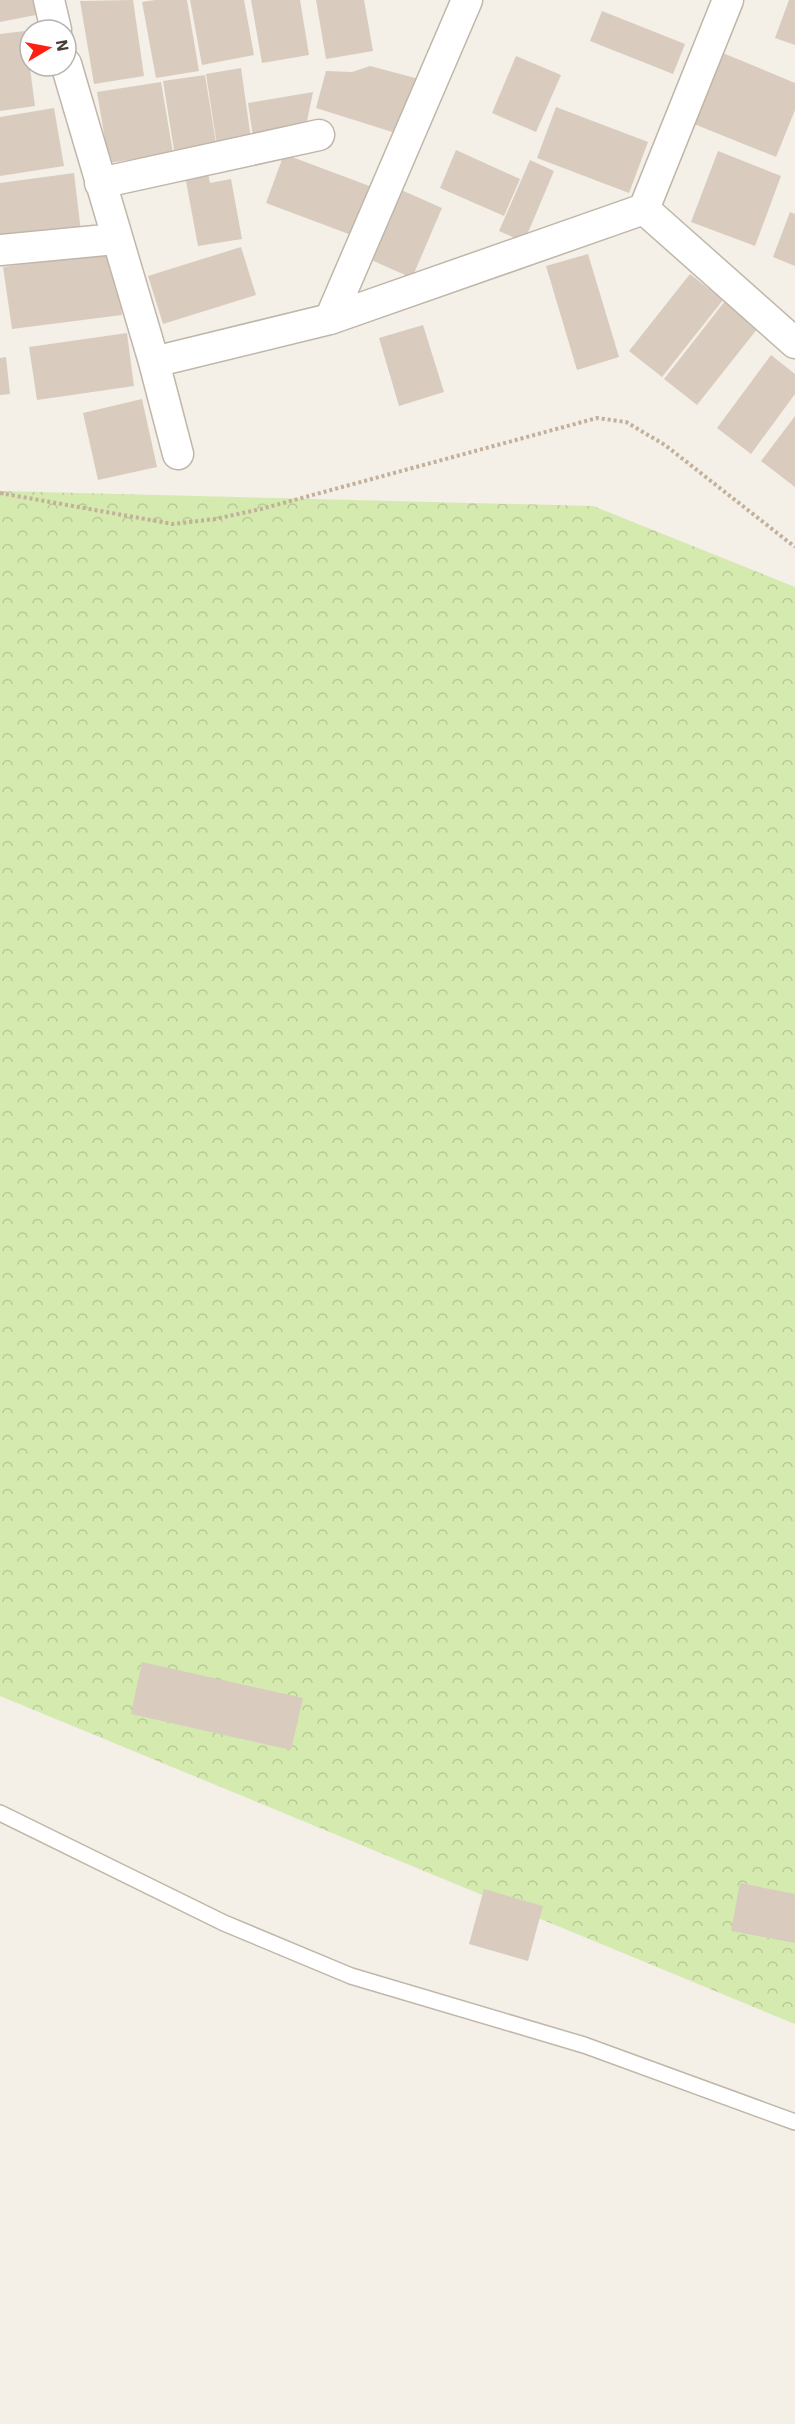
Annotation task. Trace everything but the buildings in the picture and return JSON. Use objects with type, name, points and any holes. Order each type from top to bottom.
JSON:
[{"type":"street","points":[[50,0],[54,18]]},
{"type":"street","points":[[330,319],[468,0]]},
{"type":"street","points":[[154,362],[330,319],[644,208],[728,0]]},
{"type":"street","points":[[70,78],[154,362],[177,454]]},
{"type":"street","points":[[100,183],[319,135]]},
{"type":"street","points":[[644,208],[795,344]]},
{"type":"street","points":[[0,250],[116,239]]},
{"type":"lane","points":[[0,1814],[224,1923],[351,1976],[584,2045],[795,2122]]},
{"type":"path","points":[[0,494],[173,524],[205,520],[261,508],[597,418],[626,422],[665,445],[795,547]]},
{"type":"green space","points":[[0,491],[593,506],[795,587],[795,2024],[0,1696]]}]
